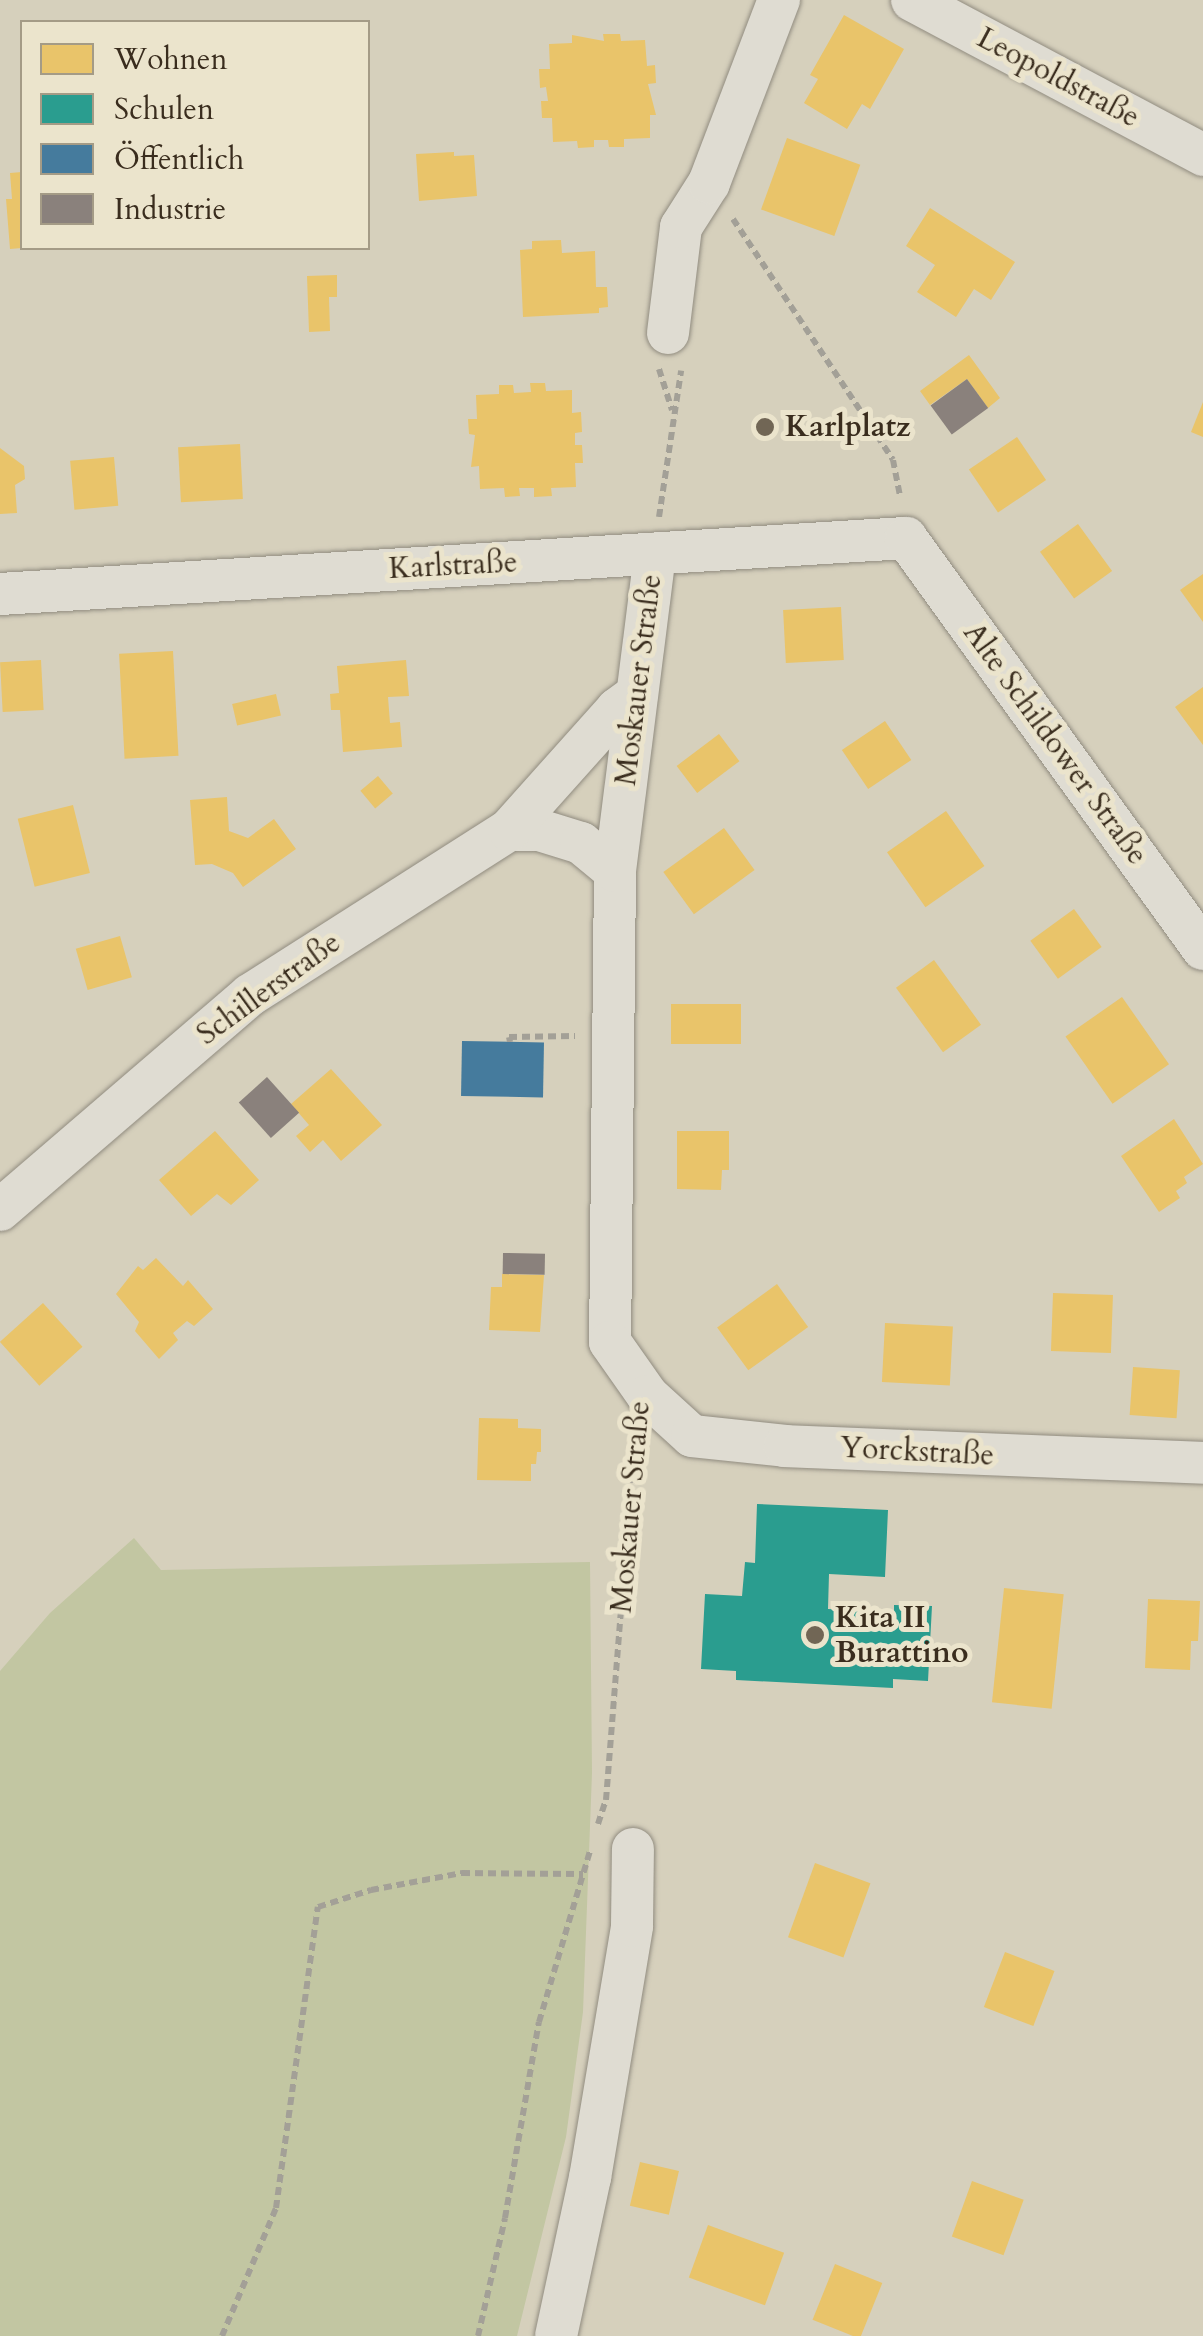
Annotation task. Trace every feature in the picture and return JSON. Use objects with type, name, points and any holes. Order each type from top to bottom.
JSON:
[{"type":"street","points":[[668,334],[681,227],[709,183],[779,0]]},
{"type":"street","name":"Leopoldstraße","points":[[912,0],[1203,156]]},
{"type":"street","name":"Karlstraße","points":[[0,594],[906,538]]},
{"type":"street","name":"Alte Schildower Straße","points":[[906,538],[1203,950]]},
{"type":"street","name":"Moskauer Straße","points":[[648,1396],[610,1342],[611,1036],[615,870],[655,554]]},
{"type":"street","name":"Schillerstraße","points":[[7,1188],[250,995],[509,830],[616,709],[636,696]]},
{"type":"street","points":[[509,830],[539,830],[581,843],[615,870]]},
{"type":"street","name":"Yorckstraße","points":[[648,1396],[692,1436],[785,1446],[1203,1463]]},
{"type":"street","points":[[556,2336],[590,2178],[632,1926],[633,1849]]},
{"type":"path","points":[[709,183],[894,460],[906,538]]},
{"type":"path","points":[[655,554],[672,411]]},
{"type":"path","points":[[510,1042],[509,1037],[611,1036]]},
{"type":"path","name":"Moskauer Straße","points":[[478,2336],[505,2218],[539,2022],[606,1800],[629,1509],[648,1396]]},
{"type":"path","points":[[222,2336],[276,2208],[318,1907],[371,1890],[462,1873],[539,1870],[584,1874]]},
{"type":"green space","points":[[134,1538],[161,1570],[590,1562],[592,1773],[583,2012],[566,2137],[517,2336],[0,2336],[0,1671],[50,1613]]},
{"type":"building: Wohnen","points":[[844,15],[904,49],[870,109],[862,104],[847,129],[804,103],[818,79],[810,75]]},
{"type":"building: Wohnen","points":[[603,34],[620,34],[621,41],[645,40],[647,66],[655,65],[656,83],[648,84],[656,115],[650,115],[650,138],[624,139],[624,147],[609,147],[608,140],[594,140],[594,147],[578,148],[577,141],[553,142],[552,118],[542,118],[541,101],[548,101],[546,87],[540,88],[539,69],[550,69],[549,44],[572,43],[572,35],[604,41]]},
{"type":"building: Wohnen","points":[[787,138],[860,165],[834,236],[761,209]]},
{"type":"building: Wohnen","points":[[454,152],[454,156],[474,155],[477,196],[419,201],[416,154]]},
{"type":"building: Wohnen","points":[[20,172],[20,248],[10,249],[6,199],[12,199],[10,173]]},
{"type":"building: Wohnen","points":[[930,208],[1015,262],[991,300],[974,289],[956,317],[917,292],[935,265],[906,246]]},
{"type":"building: Wohnen","points":[[561,240],[562,253],[595,251],[596,287],[607,287],[608,307],[599,308],[599,313],[523,317],[520,250],[532,249],[532,241]]},
{"type":"building: Wohnen","points":[[337,275],[337,297],[329,297],[330,331],[309,332],[307,276]]},
{"type":"building: Wohnen","points":[[969,355],[1000,398],[988,408],[967,379],[930,405],[920,391]]},
{"type":"building: Wohnen","points":[[530,383],[545,383],[546,391],[572,390],[572,413],[581,412],[582,432],[575,433],[575,445],[582,445],[583,463],[575,463],[576,487],[551,488],[552,496],[534,497],[534,488],[519,488],[520,496],[505,497],[504,488],[480,489],[479,466],[471,467],[475,435],[469,434],[468,419],[477,419],[476,395],[499,394],[499,385],[513,385],[514,393],[531,392]]},
{"type":"building: Wohnen","points":[[1203,402],[1203,437],[1191,432]]},
{"type":"building: Wohnen","points":[[1017,437],[1046,480],[998,513],[969,469]]},
{"type":"building: Wohnen","points":[[240,444],[243,499],[181,502],[178,447]]},
{"type":"building: Wohnen","points":[[0,448],[24,466],[25,479],[15,485],[17,513],[0,514]]},
{"type":"building: Wohnen","points":[[114,457],[118,506],[74,510],[70,461]]},
{"type":"building: Wohnen","points":[[1078,524],[1112,571],[1074,599],[1040,552]]},
{"type":"building: Wohnen","points":[[1203,574],[1203,622],[1180,590]]},
{"type":"building: Wohnen","points":[[841,607],[844,660],[786,663],[783,610]]},
{"type":"building: Wohnen","points":[[173,651],[178,756],[125,759],[119,654]]},
{"type":"building: Wohnen","points":[[41,660],[44,710],[3,712],[0,662]]},
{"type":"building: Wohnen","points":[[406,660],[409,696],[388,697],[390,723],[400,722],[402,747],[343,752],[340,710],[331,710],[330,694],[339,693],[337,666]]},
{"type":"building: Wohnen","points":[[1203,687],[1203,745],[1175,707]]},
{"type":"building: Wohnen","points":[[276,694],[281,715],[237,726],[232,704]]},
{"type":"building: Wohnen","points":[[885,721],[911,760],[868,789],[842,750]]},
{"type":"building: Wohnen","points":[[719,734],[739,761],[697,793],[677,766]]},
{"type":"building: Wohnen","points":[[378,776],[393,794],[375,808],[360,791]]},
{"type":"building: Wohnen","points":[[227,797],[229,831],[248,838],[274,819],[296,849],[243,887],[233,873],[212,864],[195,865],[190,800]]},
{"type":"building: Wohnen","points":[[73,805],[90,873],[35,887],[18,819]]},
{"type":"building: Wohnen","points":[[946,811],[984,866],[925,907],[887,852]]},
{"type":"building: Wohnen","points":[[724,828],[755,870],[694,914],[663,872]]},
{"type":"building: Wohnen","points":[[1074,909],[1102,947],[1058,979],[1030,941]]},
{"type":"building: Wohnen","points":[[120,936],[132,977],[88,990],[76,949]]},
{"type":"building: Wohnen","points":[[934,960],[981,1025],[943,1052],[896,988]]},
{"type":"building: Wohnen","points":[[1122,997],[1169,1064],[1113,1104],[1065,1037]]},
{"type":"building: Wohnen","points":[[671,1004],[741,1004],[741,1044],[671,1044]]},
{"type":"building: Wohnen","points":[[331,1069],[382,1125],[341,1161],[323,1140],[310,1152],[296,1136],[309,1125],[291,1104]]},
{"type":"building: Wohnen","points":[[1174,1119],[1203,1164],[1184,1177],[1187,1183],[1176,1191],[1180,1198],[1159,1212],[1121,1156]]},
{"type":"building: Wohnen","points":[[215,1131],[259,1180],[231,1205],[217,1194],[191,1216],[159,1180]]},
{"type":"building: Wohnen","points":[[677,1131],[729,1131],[729,1170],[722,1170],[721,1190],[677,1189]]},
{"type":"building: Wohnen","points":[[156,1258],[183,1286],[188,1280],[213,1309],[194,1326],[187,1321],[173,1333],[178,1340],[159,1359],[135,1331],[139,1322],[116,1294],[138,1266],[143,1270]]},
{"type":"building: Wohnen","points":[[502,1274],[544,1275],[540,1332],[489,1330],[491,1287],[502,1287]]},
{"type":"building: Wohnen","points":[[777,1284],[808,1327],[748,1370],[717,1327]]},
{"type":"building: Wohnen","points":[[1053,1293],[1113,1295],[1111,1353],[1051,1351]]},
{"type":"building: Wohnen","points":[[43,1303],[82,1347],[39,1386],[0,1342]]},
{"type":"building: Wohnen","points":[[885,1323],[953,1327],[950,1385],[882,1382]]},
{"type":"building: Wohnen","points":[[1133,1367],[1180,1370],[1177,1418],[1130,1415]]},
{"type":"building: Wohnen","points":[[479,1418],[518,1419],[518,1428],[541,1429],[541,1452],[537,1452],[536,1464],[531,1464],[531,1481],[477,1480]]},
{"type":"building: Wohnen","points":[[1004,1588],[1064,1594],[1052,1709],[992,1702]]},
{"type":"building: Wohnen","points":[[1148,1599],[1200,1601],[1198,1641],[1191,1641],[1190,1670],[1145,1668]]},
{"type":"building: Wohnen","points":[[815,1863],[870,1883],[843,1957],[788,1937]]},
{"type":"building: Wohnen","points":[[1005,1952],[1054,1971],[1033,2026],[984,2007]]},
{"type":"building: Wohnen","points":[[640,2162],[679,2171],[669,2215],[630,2206]]},
{"type":"building: Wohnen","points":[[972,2181],[1024,2200],[1004,2255],[952,2236]]},
{"type":"building: Wohnen","points":[[708,2225],[784,2253],[765,2305],[689,2278]]},
{"type":"building: Wohnen","points":[[835,2264],[882,2283],[861,2336],[813,2320]]},
{"type":"building: Schulen","points":[[757,1504],[888,1510],[885,1577],[829,1574],[828,1609],[894,1612],[894,1605],[932,1606],[928,1681],[893,1679],[893,1688],[736,1680],[736,1671],[701,1669],[705,1594],[742,1596],[745,1562],[755,1563]]},
{"type":"building: Öffentlich","points":[[462,1041],[544,1042],[543,1097],[461,1096]]},
{"type":"building: Industrie","points":[[967,379],[988,408],[952,435],[931,405]]},
{"type":"building: Industrie","points":[[267,1077],[299,1113],[271,1138],[239,1102]]},
{"type":"building: Industrie","points":[[503,1253],[545,1254],[545,1275],[503,1274]]},
{"type":"place","name":"Karlplatz","points":[[765,427]]},
{"type":"place","name":"Kita II Burattino","points":[[815,1635]]}]
